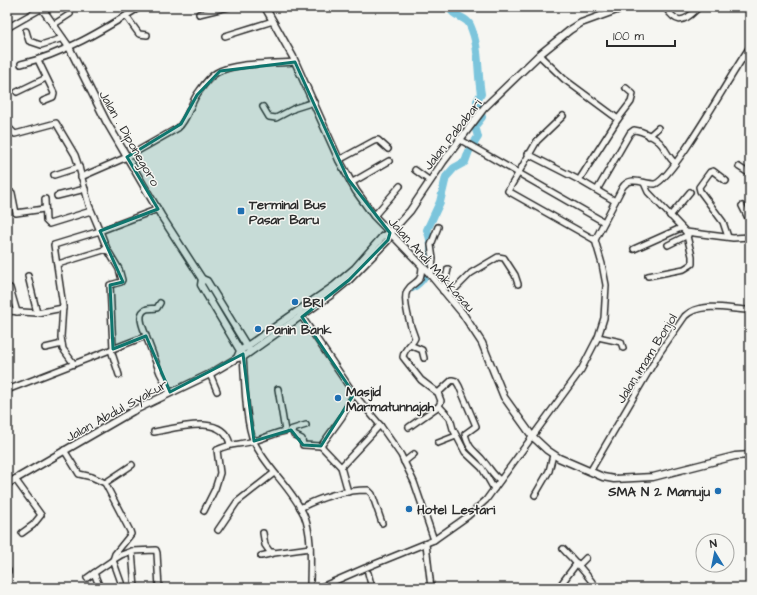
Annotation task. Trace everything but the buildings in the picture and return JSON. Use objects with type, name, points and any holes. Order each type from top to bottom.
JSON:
[{"type":"street","points":[[7,28],[43,7]]},
{"type":"street","name":"Jalan . Diponegoro","points":[[43,7],[63,38],[94,100],[127,157],[202,279]]},
{"type":"street","points":[[21,64],[38,60],[68,47],[140,7]]},
{"type":"street","points":[[198,14],[228,7]]},
{"type":"street","name":"Jalan Andi Makkasau","points":[[265,7],[295,62],[339,160],[351,183],[374,216],[426,271],[463,314],[482,343],[504,397],[532,436],[553,455],[591,470],[603,477],[614,479],[653,476],[734,456],[750,456]]},
{"type":"street","name":"Jalan Pababari","points":[[390,233],[410,211],[459,139],[484,108],[539,55],[581,23],[625,7]]},
{"type":"street","points":[[665,7],[676,20],[688,18],[696,10]]},
{"type":"street","points":[[54,25],[70,14]]},
{"type":"street","points":[[126,16],[139,34],[147,35]]},
{"type":"street","points":[[225,36],[273,21]]},
{"type":"street","points":[[26,31],[29,41],[36,45],[63,38]]},
{"type":"street","points":[[319,588],[434,540],[468,516],[497,484],[581,370],[598,337],[604,318],[606,285],[596,240],[615,201],[628,181],[655,184],[662,181],[692,139],[750,47]]},
{"type":"street","points":[[539,55],[564,79],[618,119]]},
{"type":"street","points":[[38,60],[55,95],[44,101]]},
{"type":"street","points":[[83,177],[127,157],[181,124],[197,95],[208,79],[220,71],[238,67],[295,62]]},
{"type":"street","points":[[17,92],[46,78]]},
{"type":"street","points":[[579,180],[632,98],[632,93],[626,88]]},
{"type":"street","points":[[263,107],[270,117],[276,118],[295,108],[314,102]]},
{"type":"street","points":[[563,116],[539,138],[528,154],[509,192],[596,240]]},
{"type":"street","points":[[7,126],[15,134],[56,123],[75,155],[83,177],[91,211],[100,230],[106,249],[119,269],[122,280],[121,282],[110,285],[112,349],[119,375]]},
{"type":"street","points":[[649,136],[658,128]]},
{"type":"street","points":[[597,190],[630,133],[636,130],[660,143],[668,156],[675,163]]},
{"type":"street","points":[[459,139],[471,148],[604,222]]},
{"type":"street","points":[[339,160],[378,140],[388,149]]},
{"type":"street","points":[[528,154],[579,180],[615,201]]},
{"type":"street","points":[[351,183],[389,161]]},
{"type":"street","points":[[54,175],[79,167]]},
{"type":"street","points":[[739,167],[750,174]]},
{"type":"street","points":[[415,170],[430,181]]},
{"type":"street","points":[[726,181],[713,172],[710,172],[699,187],[700,191],[723,222],[728,237]]},
{"type":"street","points":[[644,183],[648,192],[687,234],[693,260],[692,264],[684,269],[648,276]]},
{"type":"street","points":[[374,216],[400,186]]},
{"type":"street","points":[[57,196],[85,189]]},
{"type":"street","points":[[670,216],[690,192]]},
{"type":"street","points":[[12,194],[16,213],[44,209]]},
{"type":"street","points":[[45,199],[44,209],[46,221],[49,224],[91,211]]},
{"type":"street","points":[[742,206],[750,222]]},
{"type":"street","points":[[74,364],[62,344],[63,308],[55,244],[100,230],[158,209]]},
{"type":"street","points":[[409,427],[439,406],[441,401],[438,393],[421,380],[404,357],[404,352],[411,347],[415,336],[412,331],[404,298],[408,289],[418,282],[433,259],[431,244],[438,227]]},
{"type":"street","points":[[634,249],[681,228]]},
{"type":"street","name":"Jalan Abdul Syakur","points":[[240,355],[251,353],[300,314],[355,268],[383,236],[390,233]]},
{"type":"street","points":[[668,245],[687,234],[750,237]]},
{"type":"street","points":[[58,264],[106,249]]},
{"type":"street","points":[[448,296],[471,273],[498,257],[504,258],[508,262],[518,284]]},
{"type":"street","points":[[443,291],[448,269]]},
{"type":"street","points":[[28,276],[37,313]]},
{"type":"street","points":[[251,353],[207,282],[202,279],[201,285],[240,355],[250,424],[254,441],[274,473],[300,508],[308,528],[310,548],[310,588]]},
{"type":"street","points":[[10,288],[17,312]]},
{"type":"street","points":[[160,303],[157,308],[147,309],[142,313],[141,318],[160,373],[170,392]]},
{"type":"street","points":[[7,311],[37,313],[63,308]]},
{"type":"street","name":"Jalan Imam Bonjol","points":[[591,470],[660,352],[685,316],[700,308],[750,310]]},
{"type":"street","points":[[300,314],[354,394],[380,425],[404,462],[414,482],[434,540]]},
{"type":"street","name":"Jalan Abdul Syakur","points":[[7,484],[64,450],[170,392],[210,374],[240,355],[247,346],[300,314]]},
{"type":"street","points":[[7,390],[146,336]]},
{"type":"street","points":[[598,337],[621,342],[623,348]]},
{"type":"street","points":[[45,348],[62,344]]},
{"type":"street","points":[[411,347],[422,350],[424,358]]},
{"type":"street","points":[[210,374],[218,391]]},
{"type":"street","points":[[438,393],[453,380],[459,386],[476,426],[460,436],[438,443]]},
{"type":"street","points":[[278,389],[285,431]]},
{"type":"street","points":[[321,446],[342,417],[354,394]]},
{"type":"street","points":[[439,406],[450,418],[460,436],[470,449],[483,460],[497,484]]},
{"type":"street","points":[[154,432],[188,425],[207,425],[222,430],[227,435],[230,444]]},
{"type":"street","points":[[204,511],[215,490],[220,473],[217,450],[230,444],[254,441],[270,434],[292,430],[306,425]]},
{"type":"street","points":[[342,467],[380,425]]},
{"type":"street","points":[[292,430],[294,435],[302,439],[303,445],[321,446],[342,467],[348,492]]},
{"type":"street","points":[[460,436],[465,452],[497,484]]},
{"type":"street","points":[[64,450],[79,474],[92,477],[105,484],[131,533],[115,554],[113,560],[123,588]]},
{"type":"street","points":[[404,462],[414,454]]},
{"type":"street","points":[[535,495],[549,471],[553,455]]},
{"type":"street","points":[[105,484],[132,465]]},
{"type":"street","points":[[218,530],[237,502],[274,473]]},
{"type":"street","points":[[15,479],[41,514],[33,525],[22,532]]},
{"type":"street","points":[[300,508],[313,501],[348,492],[370,491],[382,523]]},
{"type":"street","points":[[263,533],[265,545],[270,552],[274,552]]},
{"type":"street","points":[[426,544],[431,588]]},
{"type":"street","points":[[261,556],[274,552],[310,548]]},
{"type":"street","points":[[563,549],[578,564],[596,588]]},
{"type":"street","points":[[87,578],[121,555],[132,551],[156,550],[159,588]]},
{"type":"street","points":[[132,551],[135,588]]},
{"type":"street","points":[[560,588],[562,583],[578,564],[586,558]]},
{"type":"street","points":[[94,573],[100,588]]},
{"type":"street","points":[[368,573],[372,588]]},
{"type":"highlighted area","points":[[295,62],[348,179],[390,233],[388,240],[349,280],[302,317],[354,394],[321,446],[303,445],[291,430],[254,441],[243,354],[170,392],[146,336],[113,349],[110,285],[123,282],[100,231],[158,209],[127,157],[181,124],[197,95],[220,71]]},
{"type":"waterway","points":[[412,288],[419,283],[428,270],[431,246],[427,230],[440,202],[446,177],[454,168],[465,162],[469,151],[478,137],[475,126],[482,117],[477,101],[481,94],[477,50],[473,33],[468,22],[453,13],[450,7]]},
{"type":"place","name":"Terminal Bus Pasar Baru","points":[[241,211]]},
{"type":"place","name":"BRI","points":[[295,302]]},
{"type":"place","name":"Panin Bank","points":[[258,329]]},
{"type":"place","name":"Masjid Marmatunnajah","points":[[338,398]]},
{"type":"place","name":"SMA N 2 Mamuju","points":[[718,491]]},
{"type":"place","name":"Hotel Lestari","points":[[409,509]]}]
